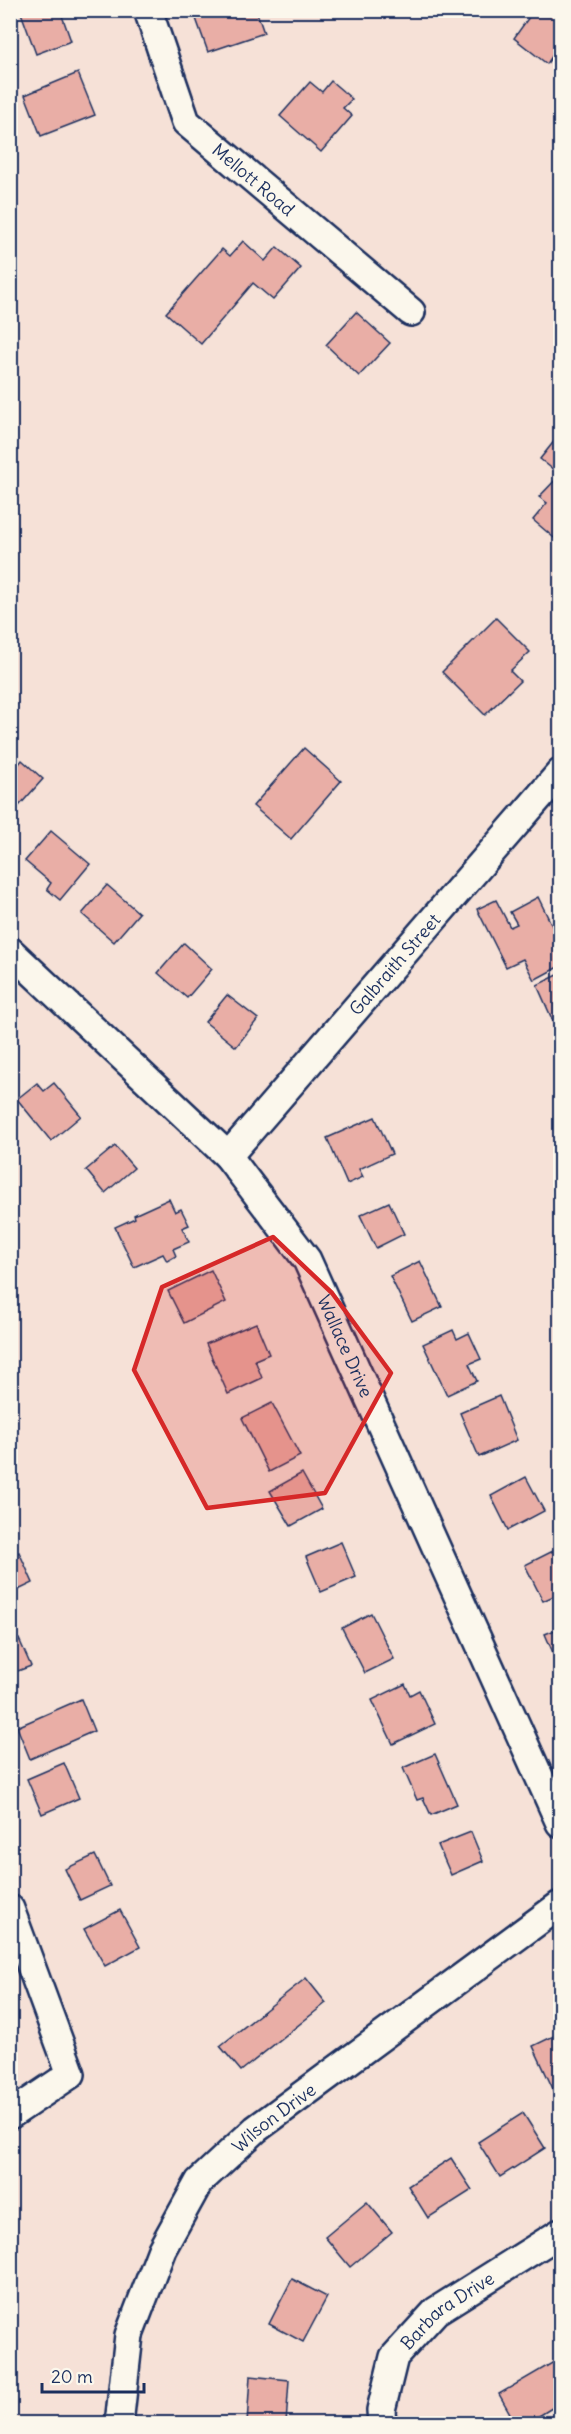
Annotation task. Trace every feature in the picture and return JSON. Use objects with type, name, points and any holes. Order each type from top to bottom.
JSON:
[{"type":"street","name":"Mellott Road","points":[[148,10],[186,122],[411,312]]},
{"type":"street","name":"Galbraith Street","points":[[228,1156],[561,773]]},
{"type":"street","name":"Wallace Drive","points":[[10,951],[228,1156],[307,1260],[561,1823]]},
{"type":"street","name":"Wilson Drive","points":[[119,2424],[129,2335],[162,2249],[199,2182],[256,2129],[561,1905]]},
{"type":"street","points":[[10,1909],[70,2074],[10,2115]]},
{"type":"street","name":"Barbara Drive","points":[[382,2424],[381,2410],[394,2357],[436,2311],[561,2233]]},
{"type":"highlighted area","points":[[273,1237],[332,1293],[391,1373],[325,1493],[207,1508],[134,1370],[162,1287]]},
{"type":"building","points":[[20,10],[60,10],[71,41],[36,54]]},
{"type":"building","points":[[193,10],[238,10],[240,16],[256,10],[264,33],[208,52]]},
{"type":"building","points":[[534,10],[560,10],[560,44],[547,64],[514,38]]},
{"type":"building","points":[[78,73],[95,115],[41,136],[25,95]]},
{"type":"building","points":[[331,81],[352,99],[343,108],[352,116],[321,152],[280,116],[310,82],[322,92]]},
{"type":"building","points":[[243,241],[265,261],[277,247],[301,268],[273,300],[253,283],[201,344],[166,313],[222,249],[230,256]]},
{"type":"building","points":[[356,312],[390,343],[359,376],[326,345]]},
{"type":"building","points":[[560,434],[560,475],[540,459]]},
{"type":"building","points":[[560,475],[560,543],[533,520],[547,503],[539,497]]},
{"type":"building","points":[[496,618],[530,652],[510,671],[520,681],[485,715],[442,672]]},
{"type":"building","points":[[304,748],[341,781],[291,839],[253,806]]},
{"type":"building","points":[[22,760],[43,779],[10,816],[10,767],[14,770]]},
{"type":"building","points":[[51,831],[90,864],[60,900],[47,889],[51,883],[25,861]]},
{"type":"building","points":[[107,885],[139,913],[114,942],[82,914]]},
{"type":"building","points":[[538,897],[560,942],[560,966],[534,980],[523,959],[506,967],[477,909],[496,900],[510,927],[517,924],[510,912]]},
{"type":"building","points":[[184,943],[212,969],[187,998],[158,973]]},
{"type":"building","points":[[560,974],[560,1037],[537,985]]},
{"type":"building","points":[[227,995],[258,1019],[236,1047],[205,1022]]},
{"type":"building","points":[[37,1083],[44,1091],[54,1083],[81,1116],[51,1141],[17,1099]]},
{"type":"building","points":[[375,1117],[392,1154],[359,1169],[363,1177],[347,1184],[327,1138]]},
{"type":"building","points":[[115,1146],[134,1168],[105,1193],[86,1170]]},
{"type":"building","points":[[169,1199],[175,1212],[181,1209],[189,1225],[182,1228],[189,1242],[173,1249],[176,1256],[167,1261],[163,1254],[134,1267],[115,1227],[135,1218],[134,1215]]},
{"type":"building","points":[[389,1202],[404,1234],[376,1248],[360,1215]]},
{"type":"building","points":[[420,1261],[442,1307],[412,1321],[390,1276]]},
{"type":"building","points":[[211,1270],[226,1302],[184,1323],[168,1291]]},
{"type":"building","points":[[256,1323],[269,1354],[255,1360],[262,1378],[228,1394],[206,1344]]},
{"type":"building","points":[[453,1330],[457,1339],[469,1333],[481,1359],[469,1364],[477,1381],[447,1395],[423,1344]]},
{"type":"building","points":[[499,1396],[517,1440],[479,1457],[460,1413]]},
{"type":"building","points":[[272,1403],[300,1456],[269,1472],[242,1418]]},
{"type":"building","points":[[302,1473],[322,1509],[291,1526],[270,1491]]},
{"type":"building","points":[[526,1477],[544,1511],[508,1530],[491,1496]]},
{"type":"building","points":[[341,1542],[356,1577],[321,1592],[306,1557]]},
{"type":"building","points":[[559,1548],[560,1593],[543,1601],[525,1565]]},
{"type":"building","points":[[19,1552],[33,1583],[10,1594],[10,1556]]},
{"type":"building","points":[[371,1613],[394,1659],[365,1673],[342,1628]]},
{"type":"building","points":[[560,1628],[560,1669],[545,1634]]},
{"type":"building","points":[[19,1639],[31,1666],[10,1674],[10,1643]]},
{"type":"building","points":[[405,1684],[410,1695],[419,1690],[435,1724],[393,1744],[372,1700]]},
{"type":"building","points":[[81,1699],[94,1731],[30,1759],[17,1727]]},
{"type":"building","points":[[435,1754],[457,1804],[431,1815],[423,1798],[417,1800],[403,1768]]},
{"type":"building","points":[[64,1763],[79,1798],[42,1814],[27,1779]]},
{"type":"building","points":[[471,1832],[483,1861],[451,1875],[438,1845]]},
{"type":"building","points":[[95,1855],[110,1886],[80,1900],[65,1869]]},
{"type":"building","points":[[120,1910],[140,1947],[105,1966],[84,1929]]},
{"type":"building","points":[[306,1978],[326,2003],[241,2071],[220,2046]]},
{"type":"building","points":[[560,2033],[560,2091],[555,2093],[533,2046]]},
{"type":"building","points":[[523,2113],[545,2148],[500,2177],[478,2142]]},
{"type":"building","points":[[451,2158],[472,2190],[428,2218],[408,2186]]},
{"type":"building","points":[[367,2202],[392,2232],[350,2267],[325,2237]]},
{"type":"building","points":[[292,2279],[327,2297],[303,2342],[269,2324]]},
{"type":"building","points":[[559,2359],[560,2403],[526,2424],[516,2424],[499,2394]]},
{"type":"building","points":[[250,2376],[289,2380],[286,2424],[247,2424]]}]
